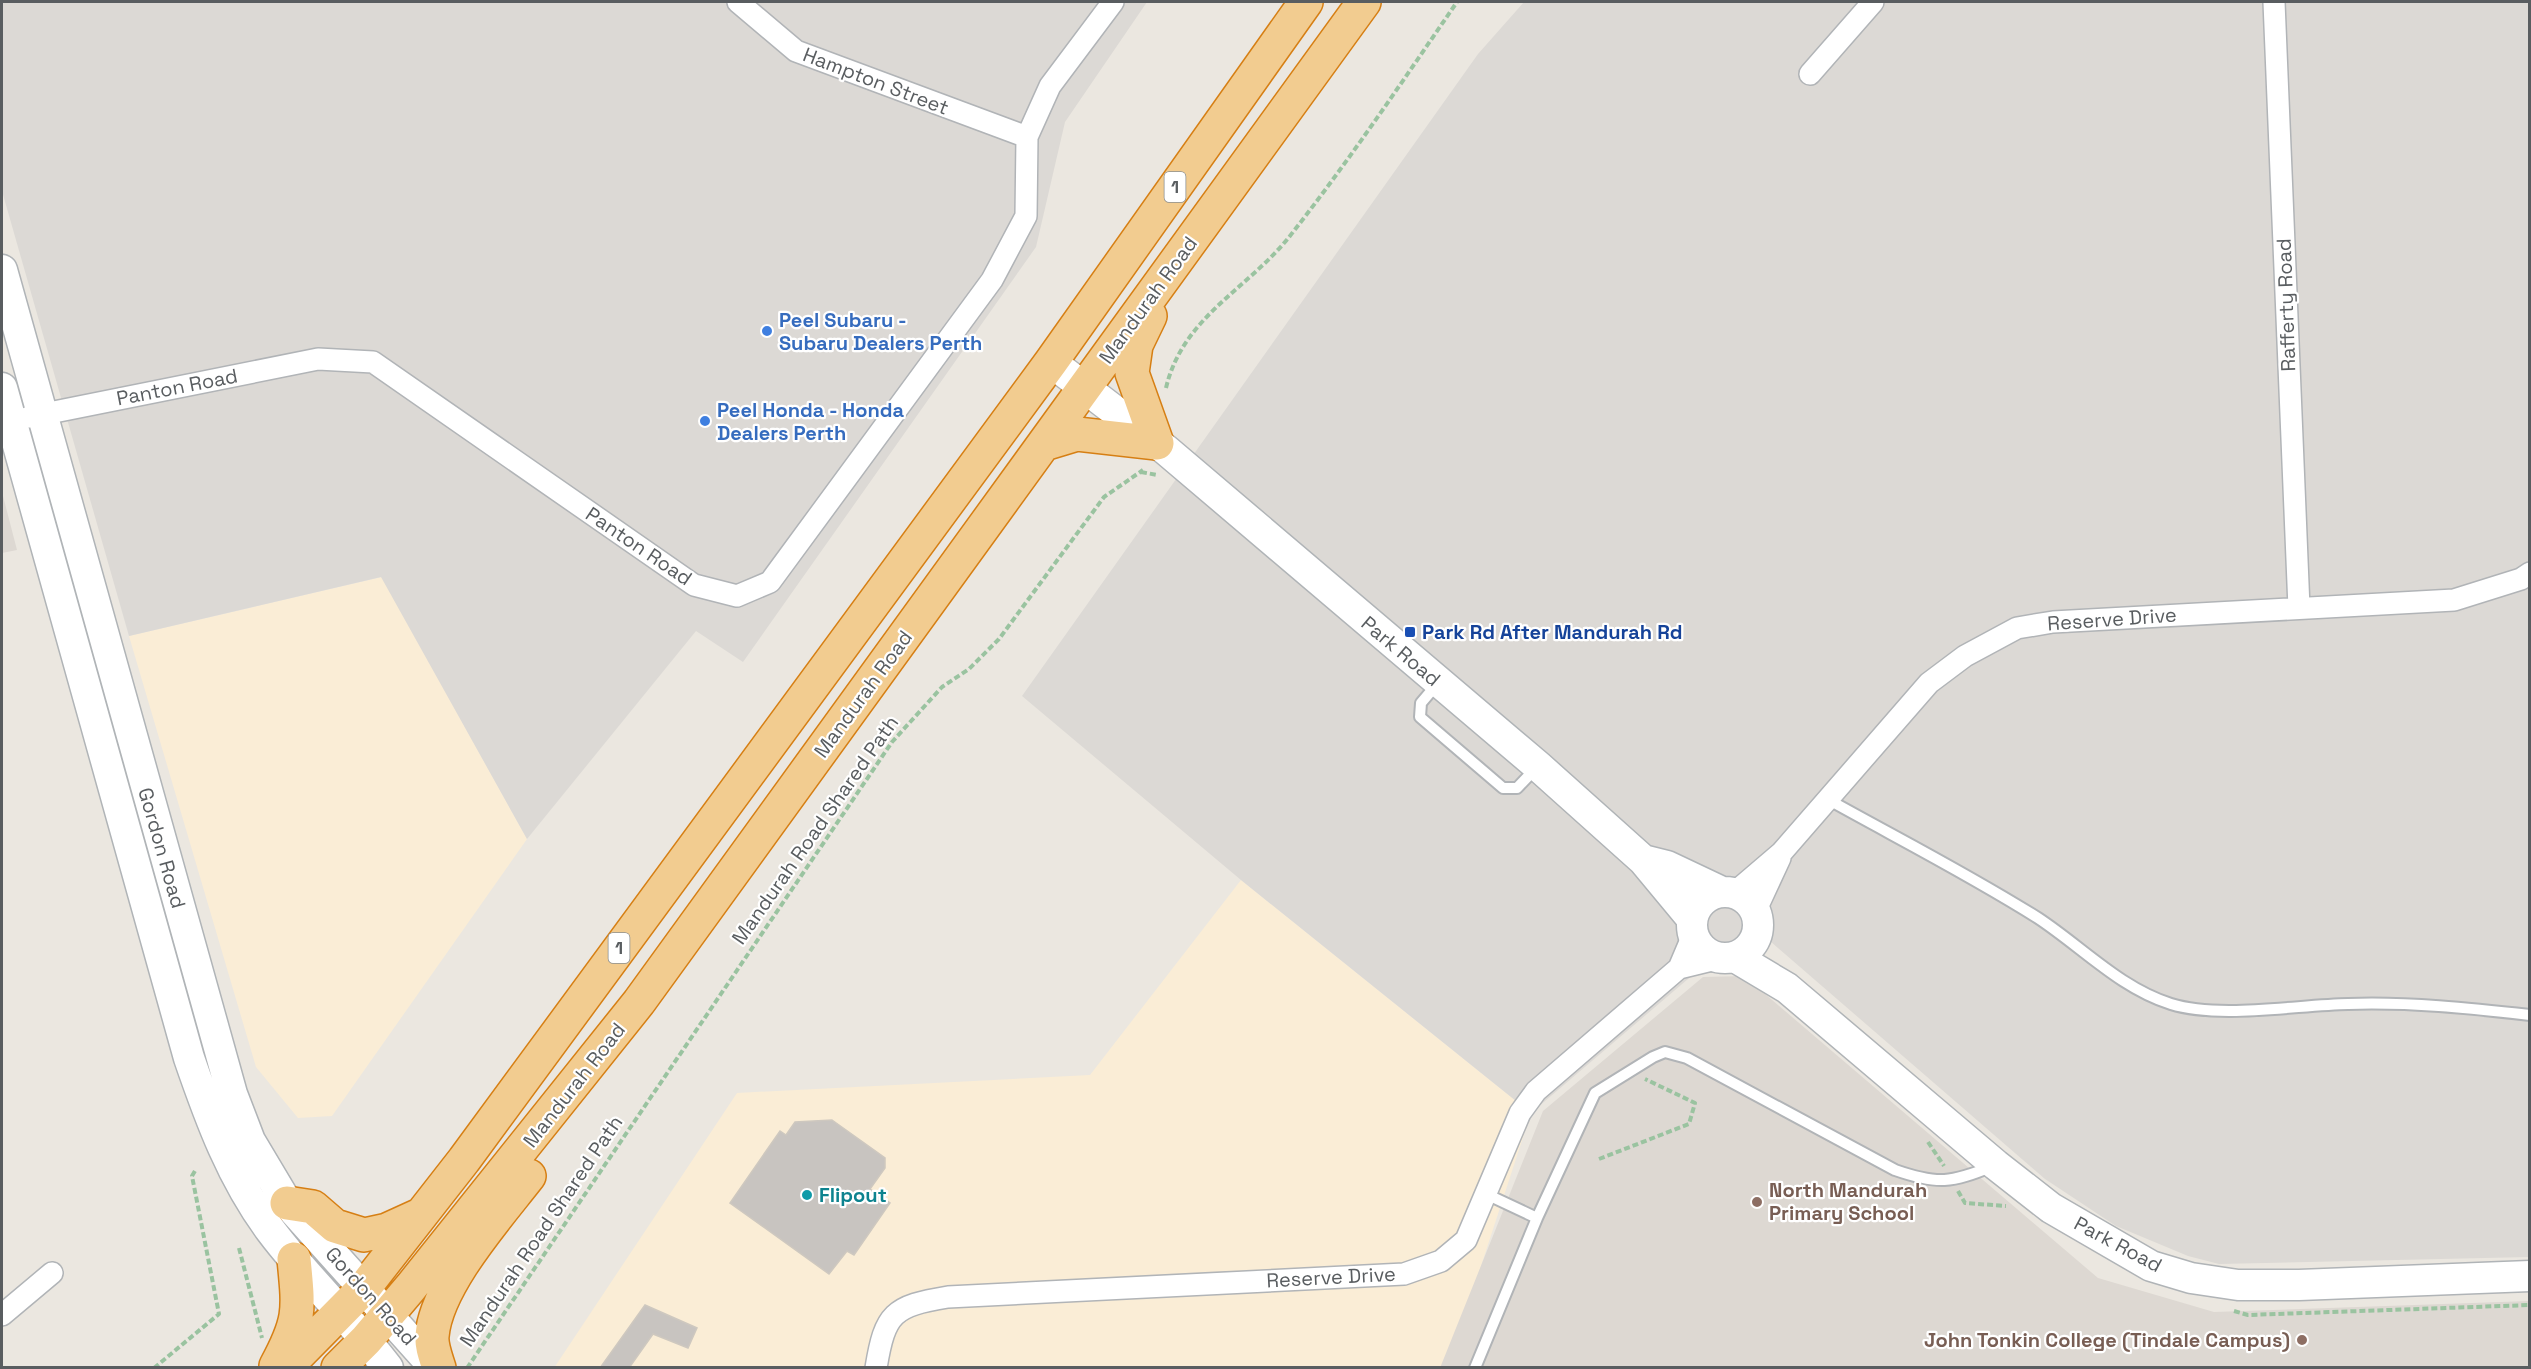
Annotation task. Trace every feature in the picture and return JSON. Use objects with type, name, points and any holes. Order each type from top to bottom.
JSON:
[{"type":"highway","name":"1","points":[[274,1360],[341,1312],[364,1288],[422,1215],[1057,354],[1306,2]]},
{"type":"highway","name":"Mandurah Road","points":[[338,1368],[388,1314],[592,1063],[1364,2]]},
{"type":"highway","points":[[1044,444],[1077,434],[1161,446],[1132,373],[1136,345],[1178,258]]},
{"type":"highway","points":[[437,1368],[432,1336],[435,1321],[449,1291],[467,1257],[570,1123],[592,1063]]},
{"type":"highway","points":[[287,1203],[313,1207],[335,1226],[364,1235],[387,1230],[422,1215]]},
{"type":"highway","points":[[274,1360],[294,1333],[299,1304],[294,1259]]},
{"type":"main road","name":"Gordon Road","points":[[2,270],[232,1094],[250,1141],[287,1203],[437,1368]]},
{"type":"main road","name":"Park Road","points":[[1057,354],[1090,378],[1161,446],[1538,766],[1643,860],[1692,927]]},
{"type":"main road","name":"Gordon Road","points":[[2,387],[189,1058],[227,1158],[270,1230],[388,1368]]},
{"type":"main road","points":[[122,820],[152,812]]},
{"type":"main road","name":"Park Road","points":[[1643,860],[1667,866],[1742,905],[1787,988]]},
{"type":"main road","points":[[1702,900],[1742,905],[1752,944],[1728,957],[1703,951],[1692,927],[1702,900]]},
{"type":"main road","points":[[159,954],[190,945]]},
{"type":"main road","name":"Park Road","points":[[1728,957],[1787,988],[1996,1165],[2051,1208],[2109,1244],[2151,1266],[2191,1278],[2238,1285],[2299,1285],[2529,1276]]},
{"type":"street","name":"Hampton Street","points":[[738,2],[796,51],[1027,137]]},
{"type":"street","name":"Panton Road","points":[[11,422],[41,414],[318,360],[373,362],[694,585],[736,596],[770,582],[992,280],[1026,216],[1027,137],[1050,86],[1113,2]]},
{"type":"street","points":[[1810,74],[1873,2]]},
{"type":"street","name":"Rafferty Road","points":[[2274,2],[2299,608]]},
{"type":"street","name":"Reserve Drive","points":[[1742,905],[1782,852],[1929,683],[1965,656],[2017,628],[2053,622],[2454,600],[2510,583],[2529,573]]},
{"type":"street","name":"Reserve Drive","points":[[1742,905],[1782,852]]},
{"type":"street","name":"Reserve Drive","points":[[1679,968],[1692,927]]},
{"type":"street","name":"Reserve Drive","points":[[876,1368],[881,1334],[895,1314],[918,1302],[948,1297],[1404,1274],[1441,1261],[1466,1240],[1520,1113],[1536,1091],[1679,968],[1728,957]]},
{"type":"street","points":[[2,1315],[52,1273]]},
{"type":"lane","points":[[1438,683],[1421,703],[1420,717],[1503,788],[1516,788],[1538,766]]},
{"type":"lane","points":[[1829,800],[1988,887],[2056,929],[2087,956],[2125,982],[2171,1004],[2192,1009],[2350,1004],[2449,1006],[2529,1015]]},
{"type":"lane","points":[[1475,1368],[1537,1218],[1595,1093],[1665,1052],[1675,1054],[1895,1170],[1927,1181],[1952,1180],[1996,1165]]},
{"type":"lane","points":[[1486,1194],[1537,1218]]},
{"type":"path","points":[[1168,399],[1166,388],[1171,365],[1185,340],[1292,234],[1457,2]]},
{"type":"path","name":"Mandurah Road Shared Path","points":[[467,1368],[892,742],[942,687],[969,669],[999,639],[1104,496],[1142,472],[1161,446]]},
{"type":"path","points":[[1599,1159],[1689,1124],[1695,1103],[1629,1072]]},
{"type":"path","points":[[154,1368],[219,1314],[192,1176],[196,1169]]},
{"type":"path","points":[[239,1248],[274,1360]]},
{"type":"shaded area","points":[[2,2],[1147,2],[1065,122],[1036,247],[743,662],[696,631],[527,839],[381,577],[129,636],[2,191]]},
{"type":"shaded area","points":[[1524,2],[2529,2],[2529,1257],[2219,1264],[2188,1256],[2116,1226],[2045,1179],[1770,941],[1743,967],[1695,973],[1531,1113],[1241,880],[1022,696],[1478,54]]},
{"type":"shaded area","points":[[2,492],[17,550],[2,553]]},
{"type":"shaded area","points":[[382,577],[527,839],[332,1116],[298,1118],[256,1067],[129,636]]},
{"type":"shaded area","points":[[1241,880],[1531,1113],[1448,1367],[554,1368],[737,1093],[1090,1075]]},
{"type":"shaded area","name":"North Mandurah Primary School","points":[[1744,976],[2098,1278],[2214,1312],[2529,1301],[2529,1367],[1440,1368],[1543,1111],[1703,977]]},
{"type":"building","name":"Flipout","points":[[832,1120],[885,1158],[885,1168],[870,1189],[890,1203],[854,1255],[847,1251],[829,1274],[730,1203],[780,1131],[786,1135],[795,1122]]},
{"type":"building","points":[[645,1305],[697,1328],[688,1348],[653,1334],[629,1368],[600,1368]]},
{"type":"place","name":"Peel Subaru - Subaru Dealers Perth","points":[[767,331]]},
{"type":"place","name":"Peel Honda - Honda Dealers Perth","points":[[705,421]]},
{"type":"place","name":"Park Rd After Mandurah Rd","points":[[1410,632]]},
{"type":"place","name":"Flipout","points":[[807,1195]]},
{"type":"place","name":"North Mandurah Primary School","points":[[1757,1202]]},
{"type":"place","name":"John Tonkin College (Tindale Campus)","points":[[2302,1340]]}]
